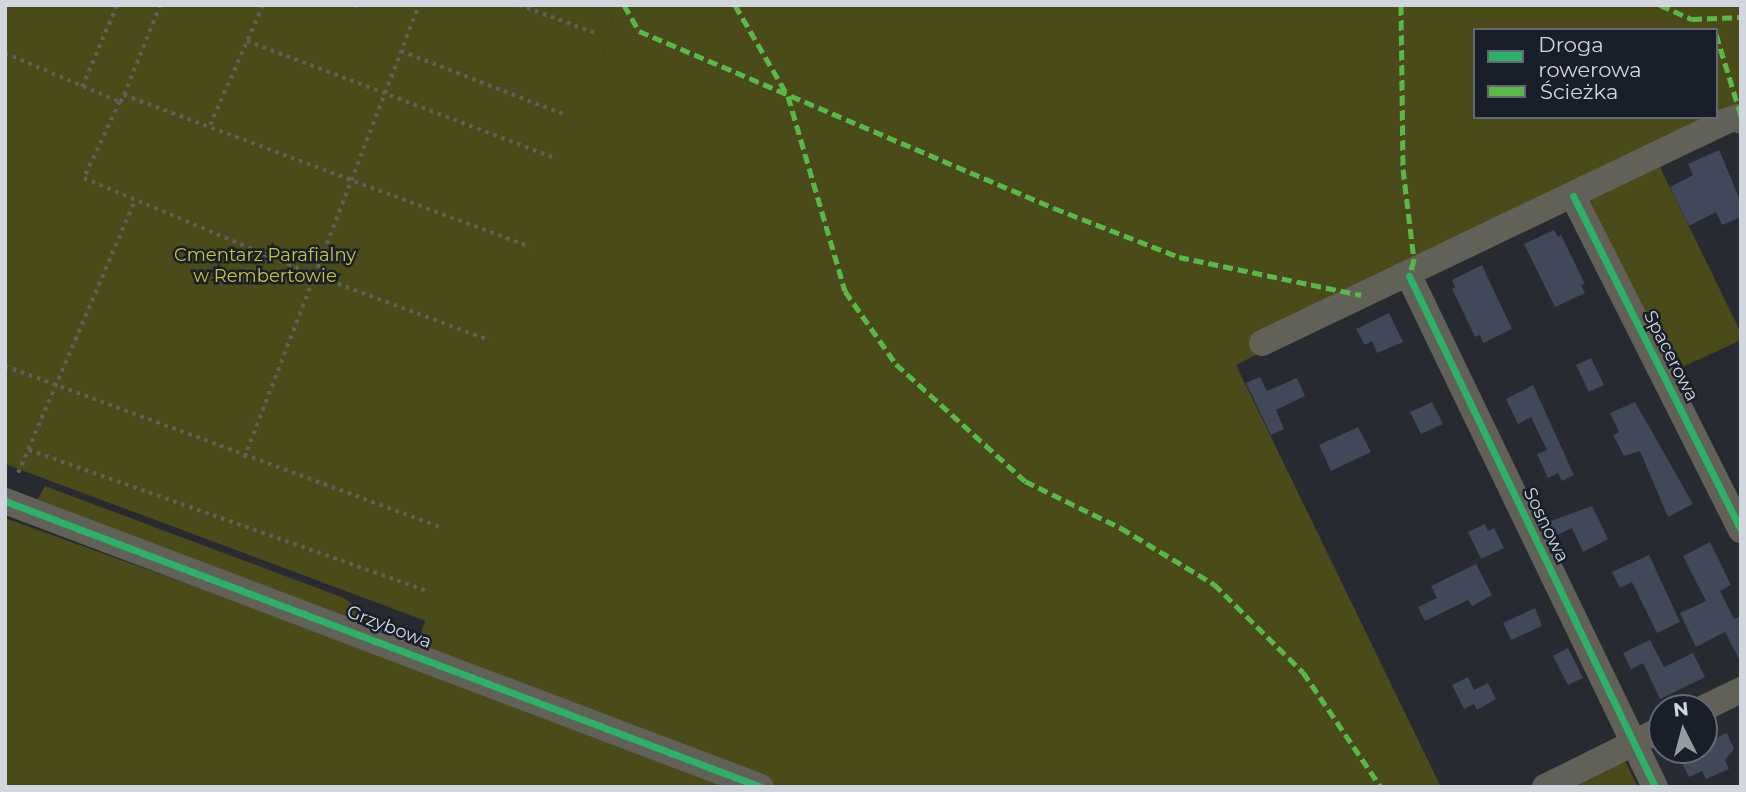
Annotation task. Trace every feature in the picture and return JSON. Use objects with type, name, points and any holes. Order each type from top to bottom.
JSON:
[{"type":"street","points":[[1262,343],[1740,119]]},
{"type":"street","name":"Spacerowa","points":[[1573,196],[1741,530]]},
{"type":"street","name":"Sosnowa","points":[[1409,276],[1655,787]]},
{"type":"street","name":"Grzybowa","points":[[5,500],[761,787]]},
{"type":"street","points":[[1718,701],[1741,690]]},
{"type":"street","points":[[1545,787],[1648,736]]},
{"type":"path","points":[[82,87],[117,5]]},
{"type":"path","points":[[160,5],[124,94],[84,178],[314,275],[489,340]]},
{"type":"path","points":[[210,125],[263,5]]},
{"type":"path","points":[[355,5],[362,8]]},
{"type":"path","points":[[244,458],[419,5]]},
{"type":"path","points":[[519,5],[597,34]]},
{"type":"path","points":[[247,41],[384,96],[555,158]]},
{"type":"path","points":[[401,51],[563,114]]},
{"type":"path","points":[[5,52],[120,102]]},
{"type":"path","points":[[124,94],[530,247]]},
{"type":"path","points":[[18,473],[135,200]]},
{"type":"path","points":[[5,366],[244,458],[442,528]]},
{"type":"path","points":[[29,450],[425,590]]},
{"type":"green space","name":"Cmentarz Parafialny w Rembertowie","points":[[5,5],[583,5],[614,18],[426,621],[5,464]]},
{"type":"green space","points":[[1658,163],[1741,333],[1741,340],[1674,371],[1588,196]]},
{"type":"green space","points":[[45,486],[344,598],[394,635],[37,500]]},
{"type":"green space","points":[[1625,761],[1638,787],[1575,787]]},
{"type":"shaded area","points":[[583,5],[1741,5],[1741,108],[1236,365],[1441,787],[5,787],[5,518],[384,655],[415,653],[614,18]]},
{"type":"building","points":[[1719,150],[1741,202],[1741,217],[1722,225],[1716,212],[1689,226],[1670,187],[1693,175],[1688,164]]},
{"type":"building","points":[[1554,230],[1558,237],[1561,235],[1585,284],[1581,285],[1585,293],[1555,307],[1524,244]]},
{"type":"building","points":[[1482,265],[1512,329],[1483,343],[1480,335],[1475,337],[1452,289],[1455,287],[1452,280]]},
{"type":"building","points":[[1389,313],[1403,342],[1377,353],[1372,341],[1365,345],[1356,329]]},
{"type":"building","points":[[1591,358],[1604,385],[1589,392],[1576,365]]},
{"type":"building","points":[[1260,377],[1267,391],[1297,378],[1305,396],[1276,410],[1284,429],[1271,435],[1246,383]]},
{"type":"building","points":[[1533,385],[1574,475],[1562,481],[1558,473],[1548,478],[1537,454],[1547,450],[1531,417],[1518,424],[1506,399]]},
{"type":"building","points":[[1432,402],[1443,424],[1421,434],[1410,412]]},
{"type":"building","points":[[1635,402],[1693,504],[1668,517],[1640,451],[1624,456],[1613,435],[1619,432],[1610,413]]},
{"type":"building","points":[[1358,427],[1371,452],[1331,471],[1319,445]]},
{"type":"building","points":[[1592,506],[1608,539],[1583,552],[1572,528],[1555,536],[1548,522]]},
{"type":"building","points":[[1485,524],[1488,531],[1494,528],[1504,548],[1481,559],[1468,532]]},
{"type":"building","points":[[1710,542],[1731,585],[1720,591],[1734,619],[1741,616],[1741,663],[1725,632],[1696,647],[1680,613],[1706,601],[1683,556]]},
{"type":"building","points":[[1649,555],[1680,622],[1657,633],[1632,582],[1620,588],[1612,572]]},
{"type":"building","points":[[1476,564],[1492,595],[1472,606],[1468,600],[1425,621],[1418,607],[1437,598],[1431,586]]},
{"type":"building","points":[[1535,608],[1542,626],[1511,640],[1503,623]]},
{"type":"building","points":[[1650,640],[1664,667],[1693,653],[1705,677],[1670,694],[1658,694],[1643,663],[1631,669],[1623,653]]},
{"type":"building","points":[[1568,648],[1583,678],[1568,685],[1553,656]]},
{"type":"building","points":[[1468,677],[1474,690],[1488,683],[1496,699],[1477,710],[1474,704],[1464,709],[1452,685]]},
{"type":"building","points":[[1727,733],[1734,749],[1725,760],[1729,769],[1706,779],[1702,771],[1689,777],[1682,764],[1718,764],[1718,737]]},
{"type":"marked path","points":[[624,5],[639,31],[1054,208],[1179,257],[1361,295]]},
{"type":"marked path","points":[[735,5],[788,96],[845,291],[896,364],[1025,481],[1121,528],[1214,584],[1303,672],[1381,787]]},
{"type":"marked path","points":[[1401,5],[1403,169],[1414,260],[1409,276]]},
{"type":"marked path","points":[[1660,5],[1692,19],[1741,17]]},
{"type":"marked path","points":[[1718,41],[1741,116]]},
{"type":"cycle path","points":[[1573,196],[1741,530]]},
{"type":"cycle path","points":[[1409,276],[1655,787]]},
{"type":"cycle path","points":[[5,501],[761,787]]}]
